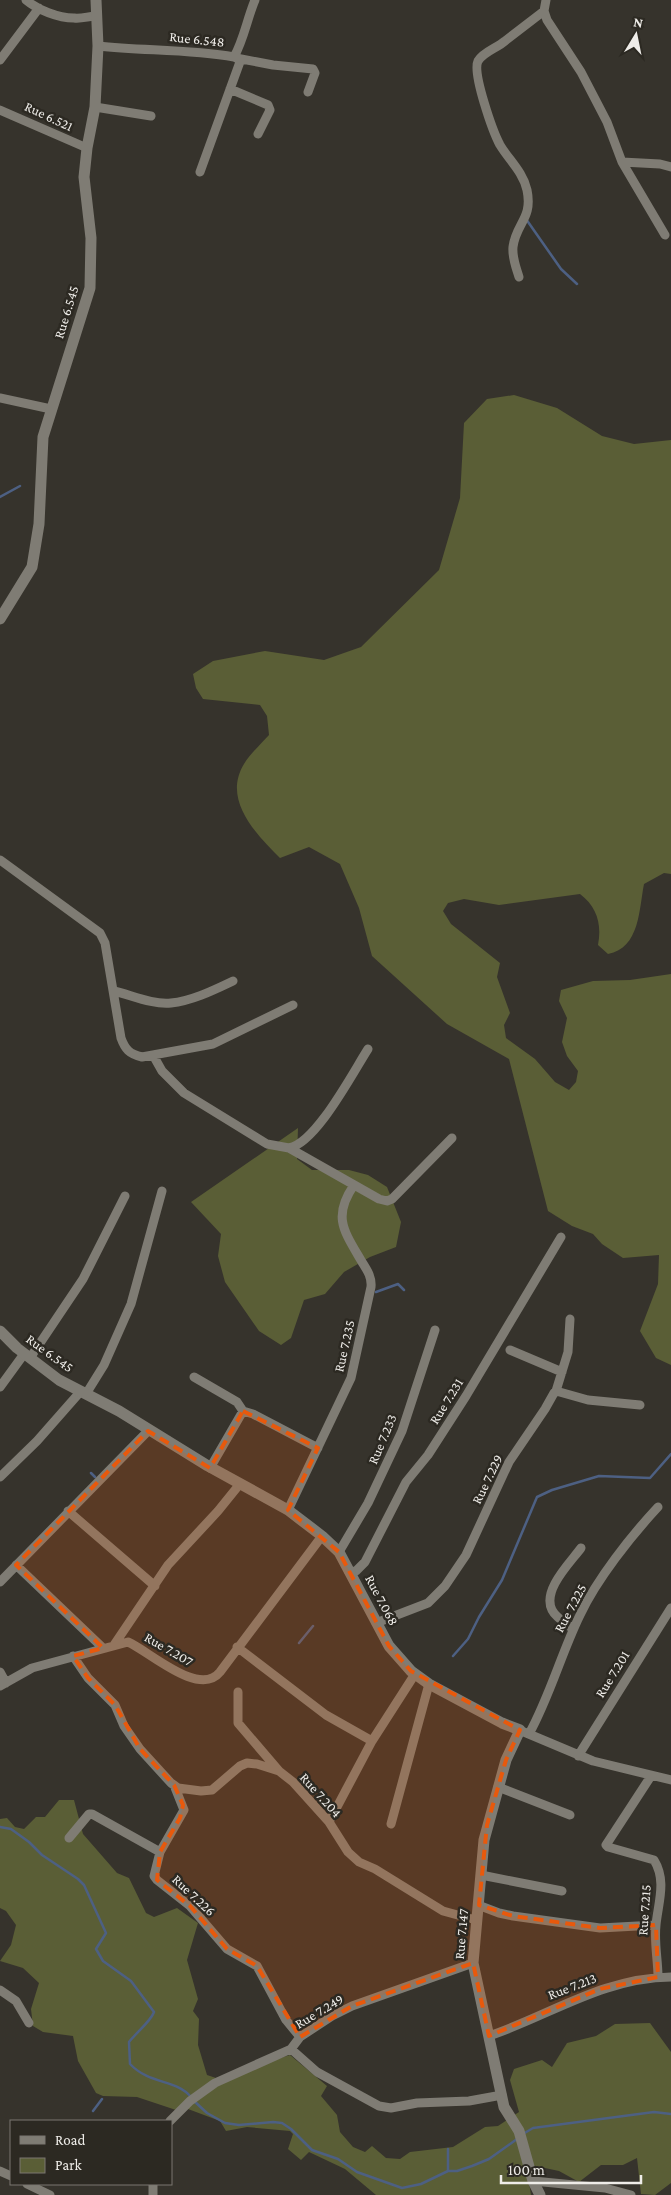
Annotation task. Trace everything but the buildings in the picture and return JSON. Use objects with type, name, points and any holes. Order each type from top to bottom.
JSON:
[{"type":"street","points":[[26,0],[53,14],[73,19],[97,16]]},
{"type":"street","name":"Rue 6.545","points":[[0,619],[32,567],[34,560],[39,524],[43,437],[90,288],[91,238],[84,177],[94,107],[98,46],[96,0]]},
{"type":"street","name":"Rue 6.548","points":[[98,46],[120,49],[192,50],[238,58],[246,19],[255,0]]},
{"type":"street","points":[[546,0],[544,11],[547,20],[581,72],[606,122],[622,162],[666,235]]},
{"type":"street","points":[[0,60],[39,8]]},
{"type":"street","points":[[519,277],[513,259],[513,246],[519,228],[528,213],[527,189],[522,174],[499,142],[476,79],[477,65],[479,60],[486,54],[504,43],[544,11]]},
{"type":"street","points":[[200,172],[230,89],[238,58],[313,69],[315,73],[308,92]]},
{"type":"street","points":[[230,89],[268,105],[270,110],[258,134]]},
{"type":"street","points":[[94,107],[151,116]]},
{"type":"street","name":"Rue 6.521","points":[[0,110],[87,148]]},
{"type":"street","points":[[622,162],[660,164],[671,167]]},
{"type":"street","points":[[0,398],[51,409]]},
{"type":"street","points":[[0,860],[100,933],[105,943],[124,1046],[134,1055],[142,1057],[212,1044],[293,1005]]},
{"type":"street","points":[[114,991],[170,1004],[201,995],[233,982]]},
{"type":"street","points":[[288,1148],[302,1143],[318,1127],[368,1050]]},
{"type":"street","points":[[153,1055],[162,1071],[184,1094],[267,1144],[288,1148],[379,1199],[387,1201],[392,1199],[452,1138]]},
{"type":"street","name":"Rue 7.235","points":[[288,1510],[351,1378],[371,1287],[371,1277],[349,1240],[342,1217],[344,1202],[354,1185]]},
{"type":"street","points":[[0,1477],[84,1392],[104,1365],[131,1304],[162,1191]]},
{"type":"street","points":[[0,1388],[27,1356],[83,1279],[125,1196]]},
{"type":"street","name":"Rue 7.231","points":[[349,1572],[356,1571],[364,1562],[406,1482],[428,1454],[466,1396],[561,1237]]},
{"type":"street","name":"Rue 7.229","points":[[376,1623],[428,1603],[445,1586],[466,1555],[509,1462],[556,1391],[568,1352],[570,1320]]},
{"type":"street","name":"Rue 7.233","points":[[339,1552],[368,1502],[402,1431],[435,1330]]},
{"type":"street","name":"Rue 6.545","points":[[0,1331],[27,1356],[58,1380],[84,1392]]},
{"type":"street","points":[[510,1350],[562,1372]]},
{"type":"street","points":[[194,1377],[237,1402],[243,1411],[260,1417],[318,1448]]},
{"type":"street","points":[[556,1391],[588,1400],[640,1405]]},
{"type":"street","name":"Rue 7.068","points":[[84,1392],[119,1411],[148,1431],[239,1485],[288,1510],[322,1536],[339,1552],[389,1646],[415,1674],[429,1684],[502,1723],[578,1756],[671,1780]]},
{"type":"street","points":[[210,1468],[243,1411]]},
{"type":"street","points":[[0,1582],[148,1431]]},
{"type":"street","points":[[114,1646],[168,1565],[218,1511],[239,1485]]},
{"type":"street","name":"Rue 7.225","points":[[524,1732],[573,1629],[592,1594],[642,1524],[658,1507]]},
{"type":"street","points":[[68,1511],[155,1586]]},
{"type":"street","name":"Rue 7.207","points":[[3,1684],[32,1668],[128,1642],[180,1674],[204,1679],[218,1675],[237,1647],[322,1536]]},
{"type":"street","points":[[573,1629],[553,1612],[549,1601],[553,1587],[581,1548]]},
{"type":"street","points":[[16,1566],[103,1648]]},
{"type":"street","name":"Rue 7.201","points":[[578,1756],[671,1608]]},
{"type":"street","points":[[237,1647],[326,1715],[372,1741]]},
{"type":"street","points":[[69,1838],[89,1814],[92,1814],[160,1852],[184,1810],[174,1785],[150,1761],[124,1726],[115,1705],[88,1678],[73,1656]]},
{"type":"street","points":[[0,1672],[3,1684]]},
{"type":"street","points":[[329,1822],[372,1741],[415,1674]]},
{"type":"street","points":[[391,1824],[429,1684]]},
{"type":"street","points":[[238,1692],[238,1723],[242,1730],[279,1771]]},
{"type":"street","name":"Rue 7.147","points":[[524,1732],[506,1760],[484,1840],[472,1963],[504,2107],[520,2131],[533,2180],[540,2195]]},
{"type":"street","name":"Rue 7.204","points":[[174,1785],[192,1791],[212,1790],[240,1766],[247,1763],[279,1771],[293,1782],[329,1822],[348,1852],[359,1862],[376,1869],[443,1911],[476,1920]]},
{"type":"street","name":"Rue 7.215","points":[[651,1776],[606,1845],[654,1860],[659,1868],[661,1884],[656,1925],[658,1977]]},
{"type":"street","points":[[498,1787],[570,1815]]},
{"type":"street","name":"Rue 7.226","points":[[160,1852],[154,1876],[156,1880],[190,1906],[227,1949],[256,1966],[286,2020],[300,2037]]},
{"type":"street","points":[[481,1875],[562,1892]]},
{"type":"street","points":[[478,1905],[498,1913],[513,1916],[600,1928],[656,1925]]},
{"type":"street","name":"Rue 7.249","points":[[171,2120],[193,2098],[214,2083],[238,2070],[271,2059],[291,2049],[300,2037],[332,2016],[352,2006],[472,1963]]},
{"type":"street","name":"Rue 7.213","points":[[488,2036],[520,2026],[548,2010],[600,1989],[658,1977],[671,1977]]},
{"type":"street","points":[[0,1990],[16,2001],[29,2023]]},
{"type":"street","points":[[291,2049],[317,2072],[372,2102],[391,2108],[424,2103],[469,2101],[502,2095]]},
{"type":"street","points":[[533,2180],[604,2188],[631,2195]]},
{"type":"street","points":[[29,2185],[50,2195]]},
{"type":"highlighted area","points":[[243,1411],[318,1448],[288,1510],[339,1552],[389,1646],[411,1671],[520,1730],[506,1760],[487,1825],[479,1905],[513,1916],[600,1928],[656,1925],[658,1977],[600,1989],[489,2036],[473,1963],[352,2006],[300,2037],[257,1966],[227,1949],[190,1906],[157,1880],[160,1852],[180,1818],[183,1805],[174,1785],[140,1749],[115,1705],[88,1678],[73,1656],[103,1648],[16,1565],[148,1431],[210,1468]]},
{"type":"green space","points":[[514,395],[557,408],[602,436],[634,444],[671,440],[671,874],[664,873],[644,884],[639,916],[632,936],[619,950],[608,954],[598,945],[599,923],[597,916],[591,904],[580,894],[499,905],[464,899],[448,903],[443,911],[451,924],[500,963],[497,977],[510,1013],[504,1025],[506,1038],[535,1059],[555,1082],[569,1090],[576,1082],[578,1071],[567,1056],[562,1042],[567,1018],[559,1001],[561,990],[593,981],[630,980],[671,974],[671,1365],[656,1358],[640,1331],[658,1284],[659,1255],[623,1258],[602,1244],[593,1234],[572,1226],[548,1211],[509,1059],[447,1024],[372,956],[359,908],[340,864],[309,847],[280,858],[261,838],[245,816],[239,803],[237,791],[238,777],[244,764],[269,735],[267,716],[260,705],[203,699],[196,688],[193,674],[213,661],[265,651],[324,660],[361,647],[439,570],[460,498],[464,423],[487,399]]},
{"type":"green space","points":[[298,1128],[297,1159],[312,1170],[349,1170],[368,1175],[387,1187],[401,1222],[396,1247],[370,1257],[344,1272],[325,1294],[304,1300],[291,1338],[281,1345],[259,1331],[225,1282],[218,1256],[221,1234],[191,1202]]},
{"type":"green space","points":[[59,1800],[74,1800],[83,1834],[117,1873],[129,1878],[146,1913],[154,1917],[177,1908],[198,1923],[187,1960],[198,1999],[193,2011],[199,2019],[198,2045],[207,2075],[216,2078],[290,2055],[327,2086],[321,2096],[337,2115],[340,2132],[353,2147],[365,2152],[372,2146],[386,2158],[400,2159],[410,2152],[453,2147],[485,2127],[498,2126],[519,2112],[510,2080],[514,2069],[542,2060],[552,2067],[567,2043],[596,2036],[615,2024],[650,2023],[671,2052],[671,2183],[655,2195],[641,2194],[637,2158],[623,2165],[601,2165],[579,2182],[559,2171],[526,2164],[531,2195],[376,2195],[345,2169],[309,2152],[301,2160],[288,2149],[293,2134],[290,2131],[247,2127],[226,2131],[220,2121],[188,2109],[176,2110],[137,2097],[103,2096],[96,2093],[78,2061],[73,2036],[43,2032],[33,2026],[31,2009],[39,1983],[23,1968],[0,1961],[11,1945],[16,1925],[6,1911],[0,1908],[0,1819],[7,1818],[15,1827],[24,1829],[36,1817],[45,1817]]},
{"type":"waterway","points":[[526,219],[561,269],[577,284]]},
{"type":"waterway","points":[[0,497],[20,486]]},
{"type":"waterway","points":[[376,1292],[398,1284],[404,1290]]},
{"type":"waterway","points":[[453,1656],[468,1639],[502,1580],[537,1497],[552,1490],[599,1476],[650,1478],[671,1454]]},
{"type":"waterway","points":[[91,1473],[95,1477]]},
{"type":"waterway","points":[[299,1643],[313,1626]]},
{"type":"waterway","points":[[0,1827],[11,1829],[29,1842],[42,1855],[84,1885],[106,1933],[96,1949],[103,1961],[131,1981],[154,2012],[147,2023],[129,2042],[130,2064],[138,2071],[154,2079],[178,2087],[191,2097]]},
{"type":"waterway","points":[[93,2111],[102,2099]]},
{"type":"waterway","points":[[194,2101],[207,2113],[225,2123],[239,2125],[282,2123],[291,2129],[312,2150],[338,2159],[357,2172],[402,2188],[421,2184],[448,2171],[457,2171],[489,2159],[517,2139]]},
{"type":"waterway","points":[[523,2134],[533,2128],[654,2112],[671,2114]]},
{"type":"waterway","points":[[448,2149],[448,2171]]}]
